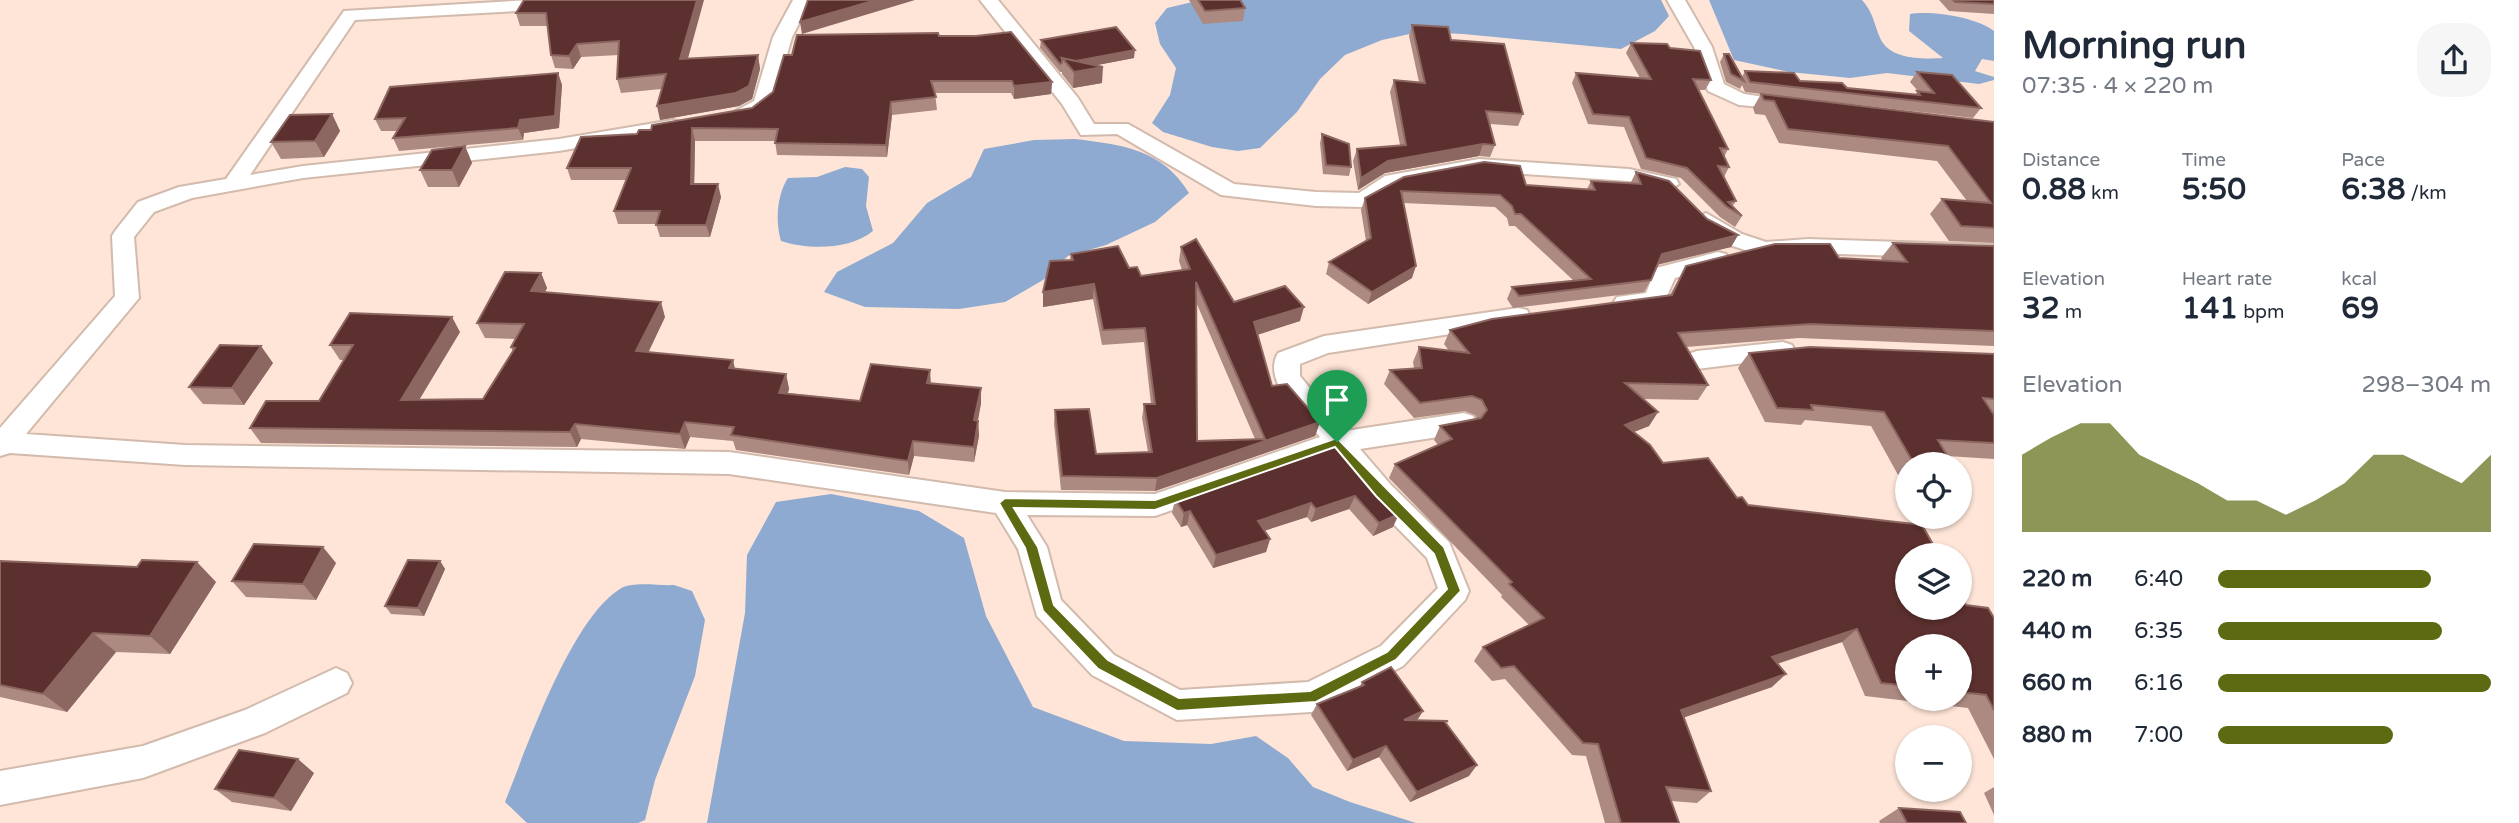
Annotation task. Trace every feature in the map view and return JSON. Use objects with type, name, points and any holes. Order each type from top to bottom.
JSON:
[{"type":"street","points":[[720,118],[746,114],[763,104],[781,42],[791,16],[802,0]]},
{"type":"street","points":[[989,0],[1071,102],[1088,131],[1121,128],[1229,190],[1316,199],[1363,200],[1393,181],[1479,165],[1629,175],[1671,185],[1710,225],[1765,249]]},
{"type":"street","points":[[1676,0],[1703,47],[1715,88],[1739,99],[1810,108]]},
{"type":"street","points":[[233,184],[350,15],[578,3]]},
{"type":"street","points":[[1,444],[127,298],[123,236],[146,207],[187,192],[303,172],[559,145],[693,123]]},
{"type":"street","points":[[1595,305],[1654,301],[1662,286],[1664,272],[1765,249],[1836,247],[1994,252]]},
{"type":"street","points":[[1005,503],[1031,547],[1048,607],[1103,665],[1177,705],[1311,697],[1392,656],[1454,591],[1439,551],[1381,493],[1287,379],[1287,359],[1324,345],[1541,313]]},
{"type":"street","points":[[1697,360],[1813,350]]},
{"type":"street","points":[[1,444],[185,455],[729,463],[818,475],[933,497],[1005,503],[1155,505],[1337,442],[1464,423]]},
{"type":"street","points":[[0,788],[143,762],[253,722],[336,683]]},
{"type":"water","points":[[1201,0],[1661,0],[1669,16],[1655,31],[1621,49],[1419,32],[1382,40],[1345,55],[1320,79],[1297,112],[1260,148],[1238,151],[1212,147],[1163,132],[1152,123],[1170,95],[1176,68],[1160,44],[1155,23],[1167,8]]},
{"type":"water","points":[[1709,0],[1862,0],[1886,47],[1900,55],[1917,58],[1943,58],[1909,31],[1910,14],[1941,14],[1965,18],[1994,31],[1994,61],[1982,59],[1975,71],[1994,77],[1994,80],[1979,84],[1887,73],[1850,78],[1789,72],[1734,60]]},
{"type":"water","points":[[1075,139],[1125,147],[1154,158],[1178,178],[1189,193],[1155,222],[1106,245],[1068,256],[1043,280],[1005,302],[959,309],[865,307],[824,292],[837,272],[893,243],[927,203],[971,177],[984,149],[1034,140]]},
{"type":"water","points":[[845,167],[862,169],[869,177],[866,206],[873,231],[841,245],[816,247],[781,241],[778,208],[781,192],[788,178],[817,177]]},
{"type":"water","points":[[831,494],[919,511],[964,538],[986,616],[1033,707],[1124,741],[1211,744],[1256,736],[1288,758],[1313,787],[1416,823],[707,823],[745,613],[747,555],[776,502]]},
{"type":"water","points":[[638,584],[674,585],[692,591],[705,620],[695,676],[655,780],[645,820],[638,823],[527,823],[505,802],[552,686],[584,627],[620,589]]},
{"type":"building","points":[[524,0],[697,0],[680,59],[758,55],[749,86],[736,93],[657,106],[666,74],[617,79],[619,41],[577,44],[569,56],[551,55],[546,13],[516,13]]},
{"type":"building","points":[[808,0],[876,0],[800,22]]},
{"type":"building","points":[[1198,0],[1240,0],[1245,8],[1205,11]]},
{"type":"building","points":[[1953,0],[1994,0],[1994,4],[1955,2]]},
{"type":"building","points":[[1412,25],[1448,27],[1451,40],[1504,44],[1523,114],[1486,111],[1495,145],[1483,144],[1388,161],[1361,178],[1357,149],[1406,145],[1394,80],[1425,83]]},
{"type":"building","points":[[1116,27],[1135,50],[1076,61],[1062,58],[1060,64],[1041,40]]},
{"type":"building","points":[[1011,32],[1052,82],[1014,86],[1012,81],[931,81],[936,97],[891,102],[886,145],[775,143],[778,129],[692,128],[691,184],[718,184],[706,225],[656,225],[660,211],[614,211],[631,168],[567,168],[581,137],[637,134],[639,130],[651,130],[652,125],[752,108],[773,92],[784,55],[792,55],[797,35],[938,33],[939,36],[976,36]]},
{"type":"building","points":[[1631,43],[1667,44],[1670,48],[1700,51],[1711,80],[1693,79],[1728,149],[1720,148],[1729,167],[1718,166],[1736,201],[1728,202],[1742,216],[1726,206],[1687,168],[1646,158],[1629,117],[1593,114],[1576,73],[1651,79]]},
{"type":"building","points":[[1724,54],[1729,54],[1744,81],[1731,74]]},
{"type":"building","points":[[1062,58],[1103,67],[1074,72]]},
{"type":"building","points":[[1745,71],[1794,73],[1800,81],[1842,83],[1847,88],[1920,95],[1917,91],[1934,93],[1917,72],[1952,75],[1981,108],[1750,82]]},
{"type":"building","points":[[558,73],[555,116],[520,120],[518,128],[393,138],[405,118],[375,119],[390,87]]},
{"type":"building","points":[[1761,94],[1994,122],[1994,228],[1961,226],[1942,199],[1991,203],[1948,146],[1788,129],[1774,101],[1764,100]]},
{"type":"building","points":[[332,114],[315,141],[271,142],[290,115]]},
{"type":"building","points":[[1322,134],[1349,144],[1351,167],[1326,165]]},
{"type":"building","points":[[465,146],[452,170],[420,170],[432,150]]},
{"type":"building","points":[[1484,162],[1520,166],[1526,185],[1595,190],[1591,181],[1641,184],[1636,172],[1669,181],[1707,219],[1738,235],[1662,254],[1651,280],[1519,296],[1512,287],[1591,279],[1521,214],[1515,214],[1512,206],[1500,195],[1401,191],[1416,266],[1372,292],[1329,262],[1371,238],[1365,198],[1404,177]]},
{"type":"building","points":[[1196,239],[1234,302],[1285,286],[1304,307],[1254,322],[1272,386],[1287,384],[1320,422],[1157,478],[1062,476],[1055,410],[1089,409],[1096,454],[1152,452],[1144,404],[1155,404],[1145,328],[1103,330],[1094,284],[1043,292],[1050,261],[1073,260],[1071,254],[1118,246],[1129,268],[1137,267],[1141,276],[1190,269],[1181,247]],"holes":[[[1196,282],[1265,439],[1197,441]]]},
{"type":"building","points":[[1893,243],[1994,246],[1994,331],[1810,324],[1678,333],[1708,385],[1625,383],[1658,412],[1625,425],[1650,445],[1663,463],[1708,458],[1737,498],[1742,497],[1748,505],[1895,522],[1895,529],[1924,529],[1932,543],[1895,543],[1895,620],[1972,620],[1972,606],[1988,608],[1994,618],[1994,710],[1986,695],[1972,693],[1972,634],[1895,634],[1895,685],[1881,683],[1857,629],[1772,657],[1786,674],[1681,710],[1711,791],[1666,787],[1679,823],[1621,823],[1598,744],[1583,743],[1514,666],[1501,668],[1483,647],[1544,618],[1395,464],[1452,439],[1440,426],[1481,418],[1487,410],[1482,400],[1472,396],[1420,403],[1390,370],[1422,368],[1419,347],[1469,353],[1450,330],[1492,319],[1672,295],[1686,266],[1775,244],[1830,244],[1839,258],[1907,262]]},
{"type":"building","points":[[505,272],[541,273],[531,291],[661,302],[636,351],[733,360],[729,368],[786,374],[779,393],[860,401],[871,364],[930,370],[927,383],[981,388],[974,420],[978,421],[974,447],[913,441],[908,461],[731,435],[734,427],[685,422],[680,434],[575,424],[570,432],[250,428],[266,401],[319,401],[353,345],[330,345],[350,313],[452,317],[401,400],[483,399],[515,348],[511,347],[524,324],[477,323]]},
{"type":"building","points":[[220,345],[261,346],[232,388],[189,387]]},
{"type":"building","points":[[1810,347],[1994,354],[1994,399],[1983,398],[1994,415],[1994,443],[1938,440],[1945,452],[1907,452],[1884,412],[1811,405],[1813,410],[1777,408],[1749,353]]},
{"type":"building","points":[[1337,443],[1399,514],[1379,523],[1355,496],[1316,509],[1311,503],[1258,521],[1270,539],[1216,555],[1190,511],[1184,513],[1175,499]]},
{"type":"building","points":[[254,544],[323,547],[303,584],[232,581]]},
{"type":"building","points":[[142,560],[197,562],[150,636],[93,633],[43,694],[0,685],[0,561],[137,567]]},
{"type":"building","points":[[408,560],[440,561],[418,608],[385,606]]},
{"type":"building","points":[[1391,667],[1423,711],[1404,720],[1448,721],[1445,722],[1477,765],[1417,792],[1386,746],[1353,760],[1317,704],[1364,685],[1362,682]]},
{"type":"building","points":[[239,750],[298,759],[274,798],[215,789]]},
{"type":"building","points":[[1899,808],[1960,812],[1966,823],[1907,823]]},
{"type":"route","points":[[1337,442],[1381,493],[1439,551],[1454,591],[1392,656],[1311,697],[1177,705],[1103,665],[1048,607],[1031,547],[1005,503],[1155,505],[1337,442]]}]
